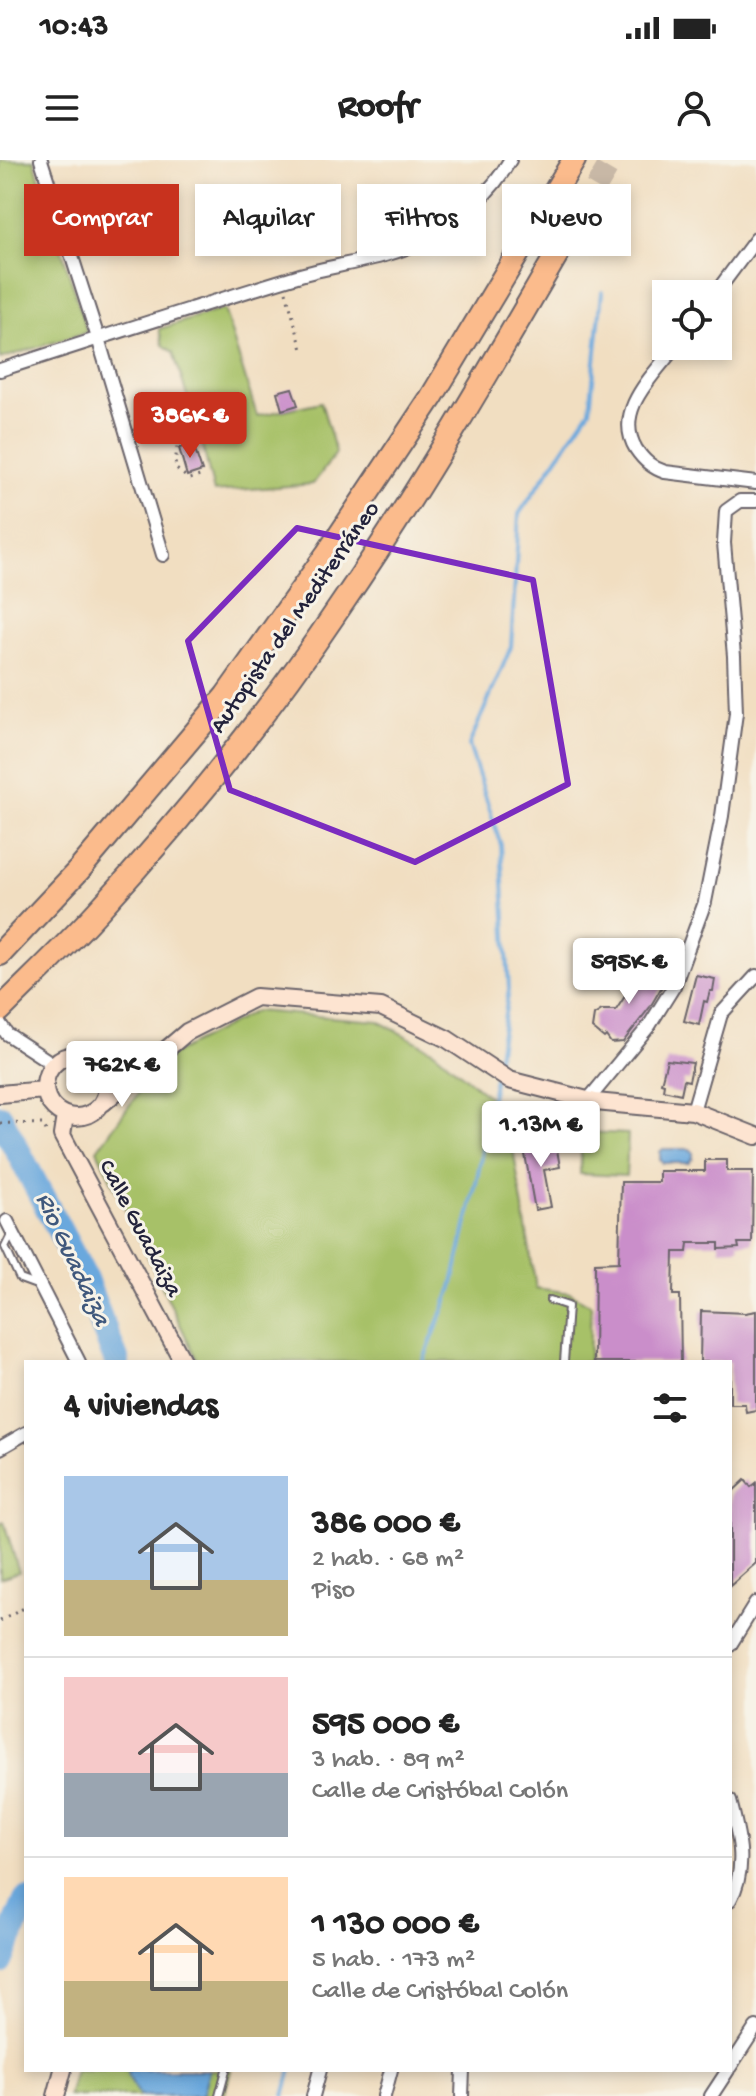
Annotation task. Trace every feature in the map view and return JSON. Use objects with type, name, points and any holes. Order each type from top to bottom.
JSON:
[{"type":"highway","name":"Autopista del Mediterráneo","points":[[0,954],[79,870],[226,696],[327,554],[431,398],[574,160]]},
{"type":"highway","name":"Autopista del Mediterráneo","points":[[0,1010],[96,912],[232,754],[338,610],[442,451],[556,256]]},
{"type":"street","points":[[41,160],[163,555]]},
{"type":"street","points":[[0,370],[283,280],[389,254],[425,239],[470,208],[510,160]]},
{"type":"street","points":[[725,280],[756,239]]},
{"type":"street","points":[[666,360],[631,407],[628,421],[633,444],[641,457],[652,468],[665,472],[756,483]]},
{"type":"street","points":[[588,1100],[649,1026],[674,986],[705,902],[722,816],[736,713],[724,543],[726,511],[740,501],[756,501]]},
{"type":"street","points":[[693,1111],[721,1014],[756,976]]},
{"type":"street","points":[[0,1094],[36,1091],[65,1116],[86,1116],[187,1032],[256,997],[381,1007],[447,1039],[509,1080],[588,1100],[693,1111],[756,1136]]},
{"type":"street","points":[[0,1024],[7,1034],[53,1064]]},
{"type":"street","points":[[36,1091],[53,1064],[71,1055],[91,1058],[99,1065],[107,1083],[103,1103]]},
{"type":"street","name":"Calle Guadaiza","points":[[65,1116],[62,1135],[182,1360]]},
{"type":"street","points":[[6,1218],[78,1360]]},
{"type":"street","points":[[0,1448],[24,1434]]},
{"type":"street","points":[[732,1642],[756,1603]]},
{"type":"street","points":[[732,1811],[743,1865],[732,1896]]},
{"type":"street","points":[[732,2063],[756,2027]]},
{"type":"street","points":[[56,2096],[62,2072]]},
{"type":"street","points":[[313,2096],[319,2072]]},
{"type":"street","points":[[384,2096],[390,2072]]},
{"type":"street","points":[[462,2096],[463,2072]]},
{"type":"street","points":[[711,2096],[726,2072]]},
{"type":"lane","points":[[99,1065],[120,1045]]},
{"type":"lane","points":[[550,1300],[568,1306],[564,1360]]},
{"type":"lane","points":[[219,2096],[225,2072]]},
{"type":"path","points":[[283,280],[303,353]]},
{"type":"path","points":[[187,435],[177,444],[175,468],[189,479],[200,476]]},
{"type":"path","points":[[0,1123],[43,1124]]},
{"type":"path","points":[[0,1621],[24,1608]]},
{"type":"highlighted area","points":[[297,528],[533,580],[568,784],[415,862],[230,790],[188,641]]},
{"type":"green space","points":[[0,160],[34,160],[41,184],[24,184],[24,256],[64,256],[87,332],[0,359]]},
{"type":"green space","points":[[224,309],[257,416],[321,402],[336,453],[313,484],[214,492],[173,352],[163,345],[159,329]]},
{"type":"green space","points":[[255,1011],[378,1021],[434,1051],[507,1112],[536,1288],[570,1293],[591,1305],[589,1360],[197,1360],[97,1150],[162,1060]]},
{"type":"green space","points":[[582,1132],[628,1134],[626,1176],[580,1174]]},
{"type":"green space","points":[[4,1522],[19,1572],[0,1578],[0,1524]]},
{"type":"green space","points":[[74,2072],[230,2072],[224,2096],[68,2096]]},
{"type":"water","points":[[663,1149],[690,1149],[693,1159],[690,1163],[663,1163],[660,1152]]},
{"type":"water","points":[[128,2072],[208,2072],[202,2096],[140,2096]]},
{"type":"building","points":[[292,388],[298,405],[282,410],[277,392]]},
{"type":"building","points":[[193,444],[202,471],[187,476],[179,448]]},
{"type":"building","points":[[639,963],[647,963],[656,973],[653,976],[664,983],[623,1042],[611,1043],[592,1028],[594,1015],[602,1010],[616,1010],[631,987],[627,981],[628,975]]},
{"type":"building","points":[[696,975],[715,979],[713,991],[710,991],[707,1002],[704,1001],[699,1025],[684,1021]]},
{"type":"building","points":[[667,1060],[693,1063],[689,1081],[684,1080],[681,1094],[663,1090],[664,1084],[661,1083]]},
{"type":"building","points":[[555,1138],[560,1167],[544,1170],[551,1207],[535,1210],[523,1143]]},
{"type":"building","points":[[705,1160],[727,1160],[727,1171],[753,1171],[752,1243],[738,1243],[739,1248],[719,1249],[719,1243],[688,1243],[687,1252],[674,1252],[673,1295],[680,1295],[681,1360],[594,1360],[595,1263],[619,1262],[621,1182],[659,1182],[659,1171],[705,1171]]},
{"type":"building","points":[[701,1311],[756,1311],[756,1410],[746,1412],[745,1404],[732,1404],[732,1360],[700,1360]]},
{"type":"building","points":[[745,1480],[751,1487],[756,1483],[756,1563],[732,1584],[732,1492]]},
{"type":"waterway","points":[[496,1068],[509,989],[501,845],[469,745],[511,647],[519,514],[590,410],[602,292]]},
{"type":"waterway","points":[[424,1360],[452,1288],[478,1174],[495,1076]]},
{"type":"waterway","name":"Rio Guadaiza","points":[[0,1117],[83,1275],[116,1360]]},
{"type":"waterway","name":"Rio Guadaiza","points":[[0,1962],[24,1906]]},
{"type":"waterway","points":[[284,2096],[290,2072]]},
{"type":"tunnel","points":[[598,184],[612,160]]}]
